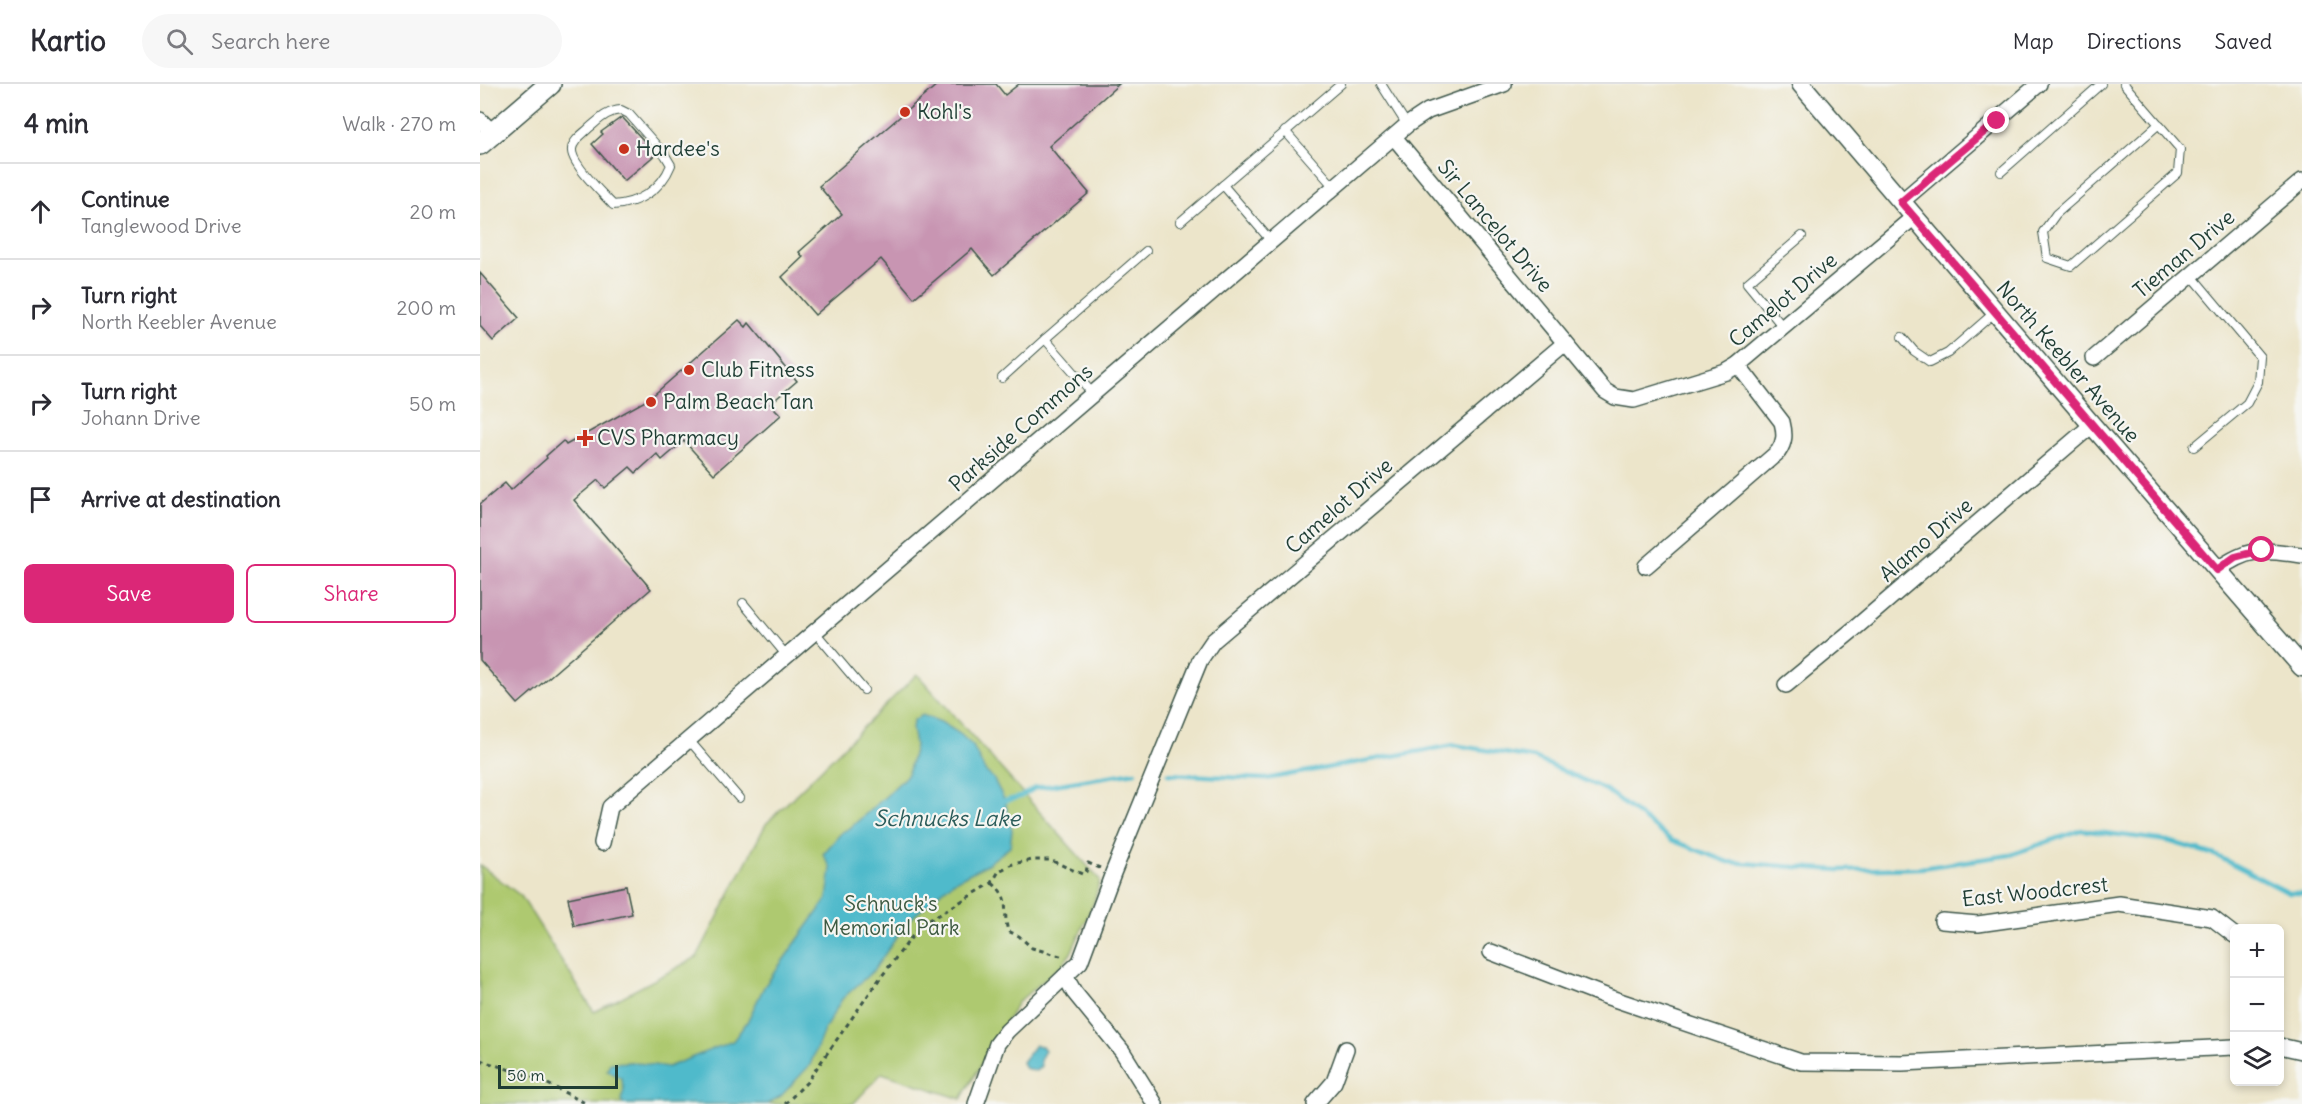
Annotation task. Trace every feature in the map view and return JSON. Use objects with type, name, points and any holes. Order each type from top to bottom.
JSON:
[{"type":"main road","points":[[484,132],[550,84]]},
{"type":"street","name":"Parkside Commons","points":[[602,843],[610,807],[1407,125],[1428,111],[1504,84]]},
{"type":"street","name":"North Keebler Avenue","points":[[1802,84],[1995,312],[2302,667]]},
{"type":"street","points":[[1901,202],[2039,84]]},
{"type":"street","name":"Sir Lancelot Drive","points":[[1394,137],[1565,343]]},
{"type":"street","name":"Tieman Drive","points":[[2094,358],[2302,181]]},
{"type":"street","name":"Camelot Drive","points":[[976,1104],[997,1044],[1006,1031],[1080,962],[1113,873],[1200,660],[1213,641],[1565,343],[1605,391],[1625,400],[1634,400],[1726,372],[1738,365],[1914,217]]},
{"type":"street","points":[[1646,566],[1778,452],[1783,444],[1785,432],[1782,422],[1738,365]]},
{"type":"street","name":"Alamo Drive","points":[[1786,685],[2092,425]]},
{"type":"street","points":[[2217,570],[2235,557],[2262,550],[2302,555]]},
{"type":"street","name":"East Woodcrest","points":[[1941,921],[1978,924],[2119,904],[2212,918],[2230,931]]},
{"type":"street","points":[[1491,952],[1608,997],[1801,1062],[1902,1063],[2230,1047]]},
{"type":"street","points":[[1065,976],[1074,992],[1121,1050],[1155,1104]]},
{"type":"street","points":[[2284,1047],[2302,1051]]},
{"type":"street","points":[[1316,1104],[1334,1082],[1346,1049]]},
{"type":"lane","points":[[1180,222],[1341,84]]},
{"type":"lane","points":[[1381,84],[1407,125]]},
{"type":"lane","points":[[2001,172],[2101,84]]},
{"type":"lane","points":[[2124,84],[2180,149],[2178,173],[2072,266],[2047,258],[2043,232],[2056,214],[2158,124]]},
{"type":"lane","points":[[621,110],[629,114],[671,165],[666,178],[644,197],[629,204],[613,205],[575,162],[572,150],[576,140],[610,111],[621,110]]},
{"type":"lane","points":[[1285,131],[1334,187]]},
{"type":"lane","points":[[1223,185],[1271,241]]},
{"type":"lane","points":[[1783,327],[1747,283],[1802,236]]},
{"type":"lane","points":[[1002,378],[1146,251]]},
{"type":"lane","points":[[2192,276],[2260,357],[2258,382],[2247,403],[2194,447]]},
{"type":"lane","points":[[1902,338],[1914,351],[1930,362],[1948,353],[1995,312]]},
{"type":"lane","points":[[1045,339],[1093,394]]},
{"type":"lane","points":[[743,603],[787,656]]},
{"type":"lane","points":[[815,632],[864,690]]},
{"type":"lane","points":[[689,740],[739,798]]},
{"type":"path","points":[[785,1104],[807,1082],[878,981],[921,925],[993,883],[999,871],[1013,864],[1032,860],[1050,860],[1082,874],[1086,872],[1088,863],[1113,873]]},
{"type":"path","points":[[993,883],[1001,890],[1006,903],[1008,931],[1019,936],[1032,948],[1080,962]]},
{"type":"path","points":[[480,1060],[538,1079],[587,1104]]},
{"type":"green space","name":"Schnuck's Memorial Park","points":[[917,674],[1100,880],[1094,902],[1071,953],[1063,964],[1018,1002],[961,1099],[882,1073],[853,1104],[480,1104],[480,865],[521,896],[594,1012],[697,957],[766,824]]},
{"type":"water","name":"Schnucks Lake","points":[[922,715],[941,722],[973,746],[985,771],[993,778],[1005,801],[1012,830],[1010,847],[986,865],[953,882],[907,922],[874,970],[842,999],[824,1030],[810,1065],[781,1096],[767,1104],[623,1104],[621,1101],[624,1089],[621,1078],[607,1070],[610,1063],[630,1062],[668,1067],[733,1041],[747,1022],[764,987],[827,899],[831,868],[823,854],[842,832],[850,828],[908,774],[915,746],[912,727],[914,720]]},
{"type":"water","points":[[1035,1045],[1042,1046],[1045,1050],[1040,1060],[1041,1066],[1036,1071],[1025,1068],[1022,1062]]},
{"type":"building","points":[[938,84],[996,84],[1005,95],[1019,84],[1119,84],[1049,146],[1089,193],[994,275],[972,249],[914,298],[881,259],[815,315],[782,277],[803,257],[799,252],[842,214],[819,186]]},
{"type":"building","name":"Hardee's","points":[[622,117],[656,154],[624,181],[592,144],[603,134],[601,132]]},
{"type":"building","points":[[480,273],[519,318],[493,341],[480,326]]},
{"type":"building","points":[[739,320],[746,327],[749,323],[797,381],[770,404],[781,415],[714,474],[684,441],[662,460],[657,454],[636,473],[630,467],[605,488],[598,480],[574,500],[651,589],[518,704],[480,660],[480,504],[505,483],[511,490],[563,441],[566,445],[649,399]]},
{"type":"building","points":[[626,886],[632,914],[574,926],[568,898]]},
{"type":"waterway","points":[[1168,774],[1265,779],[1454,745],[1534,758],[1606,790],[1671,840],[1728,862],[1838,870],[1921,868],[2010,855],[2081,830],[2168,841],[2215,855],[2289,893],[2302,893]]},
{"type":"waterway","points":[[1000,802],[1020,797],[1035,788],[1135,772]]},
{"type":"place","name":"Kohl's","points":[[905,112]]},
{"type":"place","name":"Hardee's","points":[[624,149]]},
{"type":"place","name":"Club Fitness","points":[[689,370]]},
{"type":"place","name":"Palm Beach Tan","points":[[651,402]]},
{"type":"place","name":"CVS Pharmacy","points":[[585,438]]},
{"type":"route","points":[[1997,121],[1901,202],[2217,570],[2235,557],[2262,550]]}]
